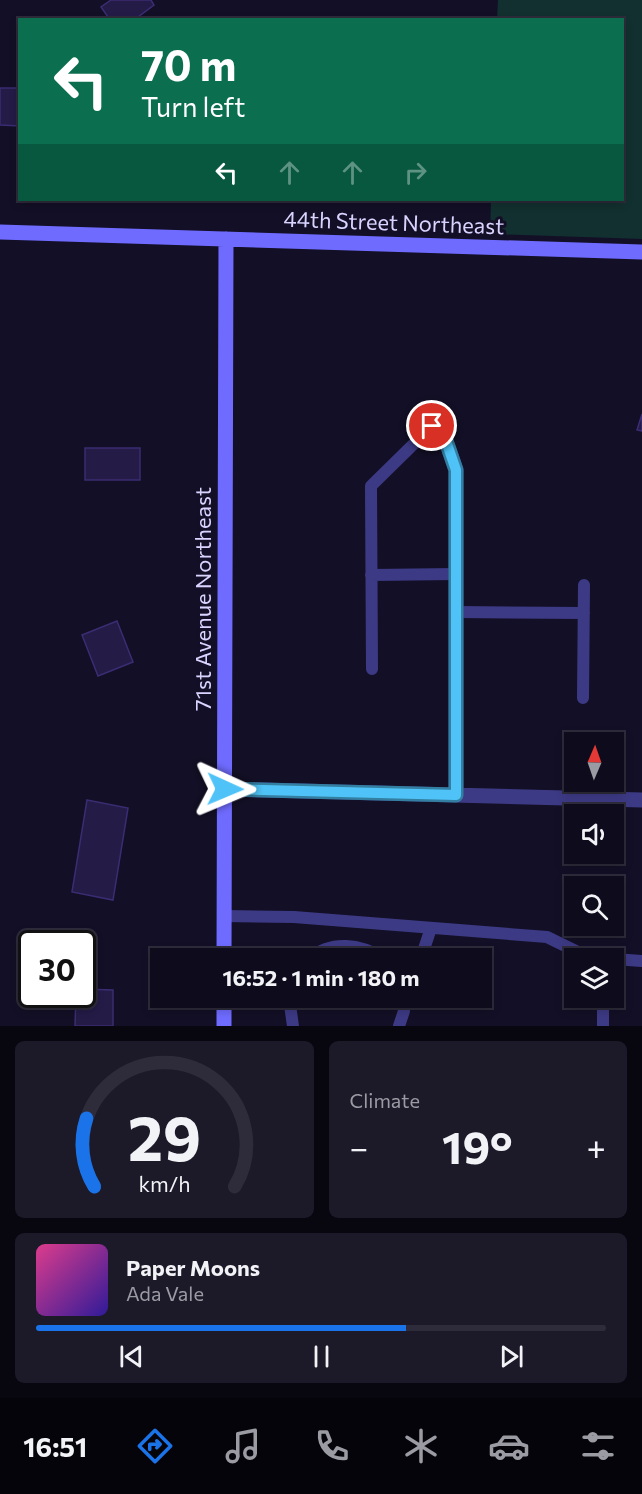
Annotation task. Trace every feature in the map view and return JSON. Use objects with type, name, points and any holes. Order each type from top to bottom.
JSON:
[{"type":"street","name":"44th Street Northeast","points":[[0,232],[642,252]]},
{"type":"street","name":"71st Avenue Northeast","points":[[224,948],[226,239]]},
{"type":"street","points":[[432,426],[446,441],[456,470],[456,795]]},
{"type":"street","points":[[225,789],[642,800]]},
{"type":"street","points":[[224,1008],[224,1026]]},
{"type":"lane","points":[[372,669],[371,486],[432,426]]},
{"type":"lane","points":[[371,575],[456,574]]},
{"type":"lane","points":[[583,698],[584,585]]},
{"type":"lane","points":[[456,612],[584,613]]},
{"type":"lane","points":[[225,916],[294,917],[548,937],[570,948]]},
{"type":"lane","points":[[424,948],[431,928]]},
{"type":"lane","points":[[329,948],[348,945],[362,948]]},
{"type":"lane","points":[[624,960],[642,961]]},
{"type":"lane","points":[[289,1008],[293,1026]]},
{"type":"lane","points":[[399,1026],[404,1008]]},
{"type":"lane","points":[[603,1008],[603,1026]]},
{"type":"green space","points":[[498,0],[642,0],[642,239],[490,234],[491,201],[624,201],[624,18],[497,18]]},
{"type":"building","points":[[111,0],[151,0],[154,5],[137,18],[109,18],[101,7]]},
{"type":"building","points":[[0,88],[18,88],[18,126],[0,125]]},
{"type":"building","points":[[642,414],[642,431],[637,430]]},
{"type":"building","points":[[85,448],[140,448],[140,480],[85,480]]},
{"type":"building","points":[[117,621],[133,662],[98,676],[82,635]]},
{"type":"building","points":[[87,800],[128,808],[113,900],[72,892]]},
{"type":"building","points":[[96,989],[113,990],[113,1026],[75,1026],[76,1008],[96,1008]]},
{"type":"route","points":[[225,789],[456,795],[456,470],[453,455],[446,441],[432,426]]}]
